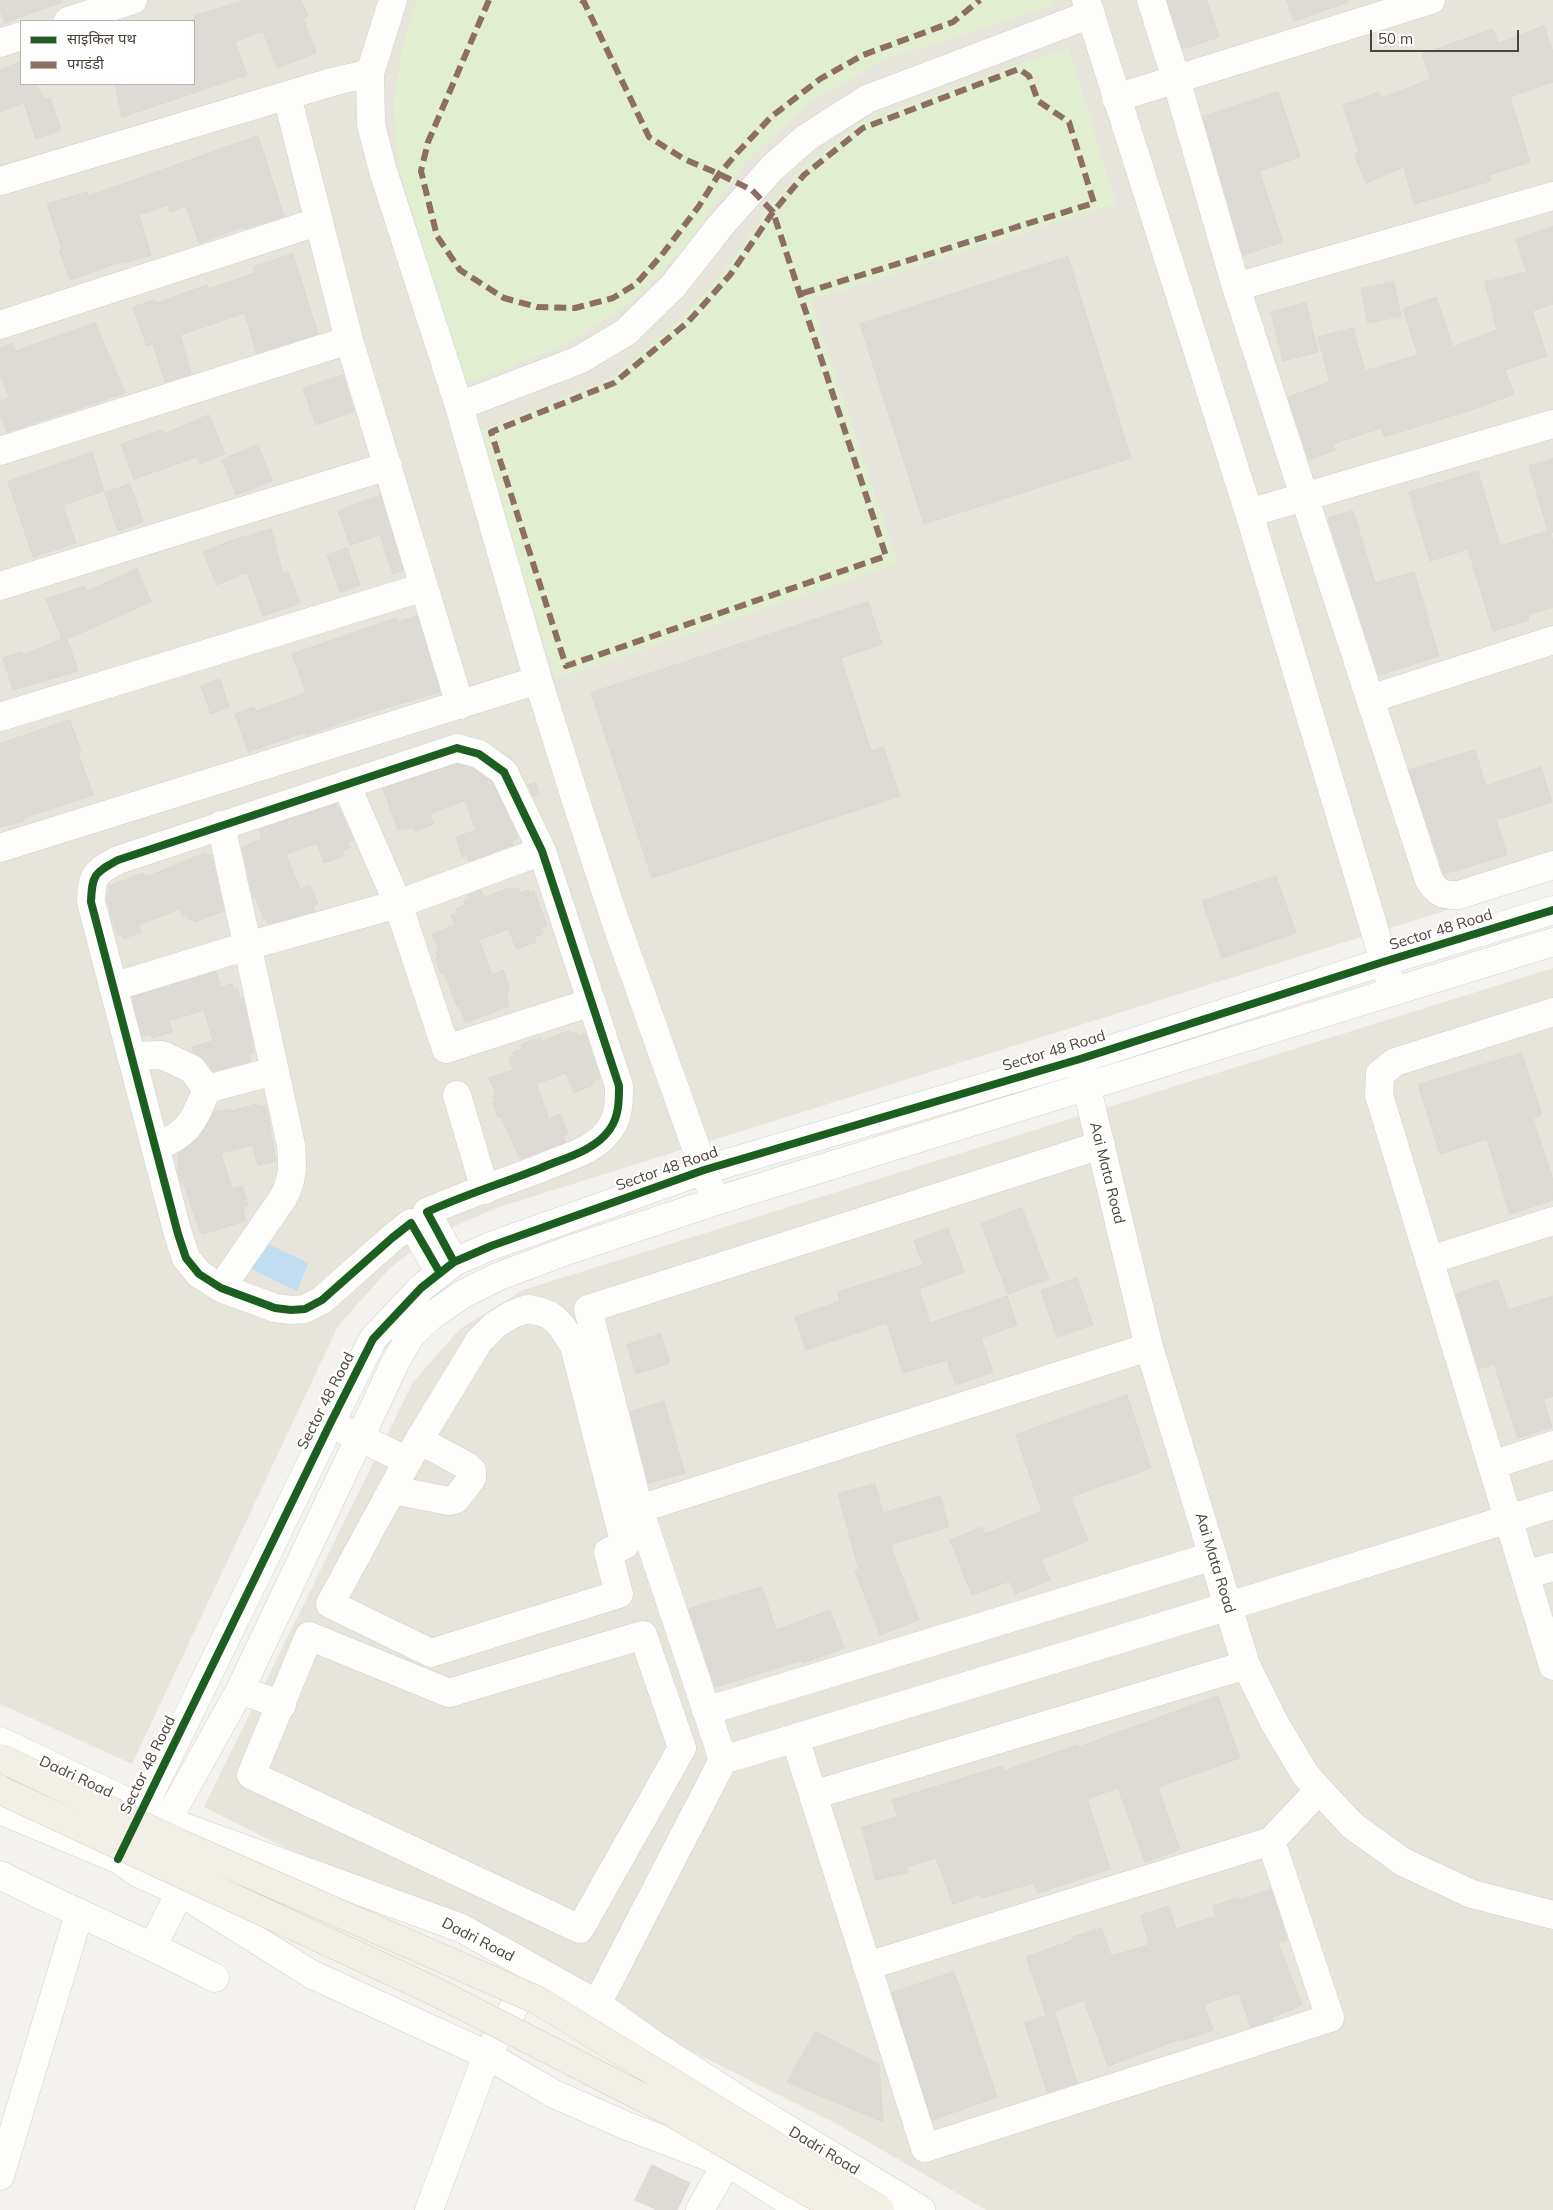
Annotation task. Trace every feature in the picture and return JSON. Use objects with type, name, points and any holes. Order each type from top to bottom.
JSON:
[{"type":"main road","points":[[0,1758],[181,1844],[537,2000],[880,2210]]},
{"type":"main road","points":[[0,1790],[434,1990],[667,2110],[839,2210]]},
{"type":"street","points":[[71,20],[133,0]]},
{"type":"street","points":[[393,0],[370,73],[371,125],[383,170],[459,406],[538,680],[615,920],[716,1201]]},
{"type":"street","points":[[1151,0],[1176,79],[1236,287],[1429,880],[1436,891],[1447,896],[1553,865]]},
{"type":"street","points":[[1116,98],[1431,0]]},
{"type":"street","points":[[459,406],[579,360],[626,332],[674,285],[721,225],[772,168],[806,138],[867,99],[1088,7],[1249,513],[1383,962],[1394,992]]},
{"type":"street","points":[[0,43],[20,36]]},
{"type":"street","points":[[0,181],[332,82],[370,73]]},
{"type":"street","points":[[286,96],[350,340],[460,705]]},
{"type":"street","points":[[1236,287],[1553,196]]},
{"type":"street","points":[[0,325],[318,222]]},
{"type":"street","points":[[0,451],[350,340]]},
{"type":"street","points":[[1249,513],[1553,424]]},
{"type":"street","points":[[0,586],[388,466]]},
{"type":"street","points":[[0,716],[424,587]]},
{"type":"street","points":[[1370,699],[1553,640]]},
{"type":"street","points":[[0,848],[538,680]]},
{"type":"street","points":[[457,748],[480,754],[504,772],[542,851],[619,1086],[618,1111],[610,1130],[589,1149],[485,1190],[453,1200],[428,1212],[447,1268],[411,1223],[322,1300],[306,1309],[275,1308],[221,1288],[199,1274],[186,1258],[178,1234],[91,902],[92,880],[103,868],[118,860],[221,825],[457,748]]},
{"type":"street","points":[[346,784],[398,904],[446,1049],[592,1002]]},
{"type":"street","points":[[221,825],[294,1166],[290,1185],[221,1288]]},
{"type":"street","points":[[113,987],[247,946],[398,904],[542,851]]},
{"type":"street","name":"Sector 48 Road","points":[[128,1866],[142,1809],[373,1339],[420,1288],[447,1268],[491,1246],[704,1170],[1080,1059],[1553,910]]},
{"type":"street","points":[[128,1866],[167,1821],[240,1690],[396,1359],[411,1335],[431,1316],[463,1294],[497,1277],[570,1250],[716,1201],[1553,942]]},
{"type":"street","points":[[1553,1012],[1395,1062],[1380,1074],[1379,1095],[1553,1666]]},
{"type":"street","points":[[131,1056],[162,1055],[192,1069],[207,1088]]},
{"type":"street","name":"Aai Mata Road","points":[[1080,1059],[1149,1347],[1246,1665],[1274,1722],[1305,1774],[1319,1790],[1353,1826],[1403,1862],[1472,1894],[1553,1915]]},
{"type":"street","points":[[207,1088],[274,1071]]},
{"type":"street","points":[[155,1148],[175,1140],[192,1122],[207,1088]]},
{"type":"street","points":[[457,1094],[485,1190]]},
{"type":"street","points":[[723,1760],[639,1508],[588,1309],[1101,1145]]},
{"type":"street","points":[[1430,1260],[1553,1221]]},
{"type":"street","points":[[527,1309],[545,1312],[560,1323],[574,1346],[625,1545],[608,1552],[620,1594],[432,1652],[330,1604],[414,1450],[479,1342],[495,1325],[511,1315],[527,1309]]},
{"type":"street","points":[[639,1508],[1149,1347]]},
{"type":"street","points":[[330,1424],[359,1437],[414,1450],[467,1466],[472,1471],[472,1478],[456,1499],[448,1501],[393,1490]]},
{"type":"street","points":[[1492,1464],[1553,1445]]},
{"type":"street","points":[[597,2004],[723,1760],[1553,1505]]},
{"type":"street","points":[[706,1711],[1213,1556]]},
{"type":"street","points":[[1526,1575],[1553,1567]]},
{"type":"street","points":[[643,1634],[682,1748],[580,1929],[251,1775],[282,1705],[309,1636],[449,1693],[643,1634]]},
{"type":"street","points":[[813,1795],[1246,1665]]},
{"type":"street","points":[[240,1690],[282,1705]]},
{"type":"street","points":[[795,1738],[925,2148],[1330,2018],[1271,1841]]},
{"type":"street","name":"Dadri Road","points":[[0,1742],[167,1821],[461,1928],[597,2004],[653,2044],[743,2102],[921,2210]]},
{"type":"street","points":[[867,1966],[1271,1841],[1319,1790]]},
{"type":"street","points":[[0,1810],[128,1866],[180,1892],[311,1974],[487,2054],[554,2094],[627,2126],[735,2167],[802,2210]]},
{"type":"street","points":[[0,1875],[78,1914],[153,1946],[215,1978]]},
{"type":"street","points":[[153,1946],[180,1892]]},
{"type":"street","points":[[0,2176],[78,1914]]},
{"type":"street","points":[[429,2210],[487,2054],[535,1970]]},
{"type":"street","points":[[700,2210],[726,2164]]},
{"type":"shaded area","points":[[0,0],[1553,0],[1553,877],[496,1208],[430,1237],[390,1268],[338,1326],[132,1764],[0,1704]]},
{"type":"shaded area","points":[[1553,968],[1553,2210],[986,2210],[837,2124],[204,1807],[413,1382],[460,1329],[523,1290]]},
{"type":"green space","points":[[416,0],[1053,0],[1055,5],[886,59],[812,101],[748,160],[682,251],[632,302],[563,346],[464,385],[400,171],[393,106],[402,48]]},
{"type":"green space","points":[[1069,48],[1116,204],[811,300],[898,564],[556,679],[477,432],[611,378],[682,317],[725,270],[772,203],[802,168],[861,122],[1018,64]]},
{"type":"water","points":[[256,1238],[308,1263],[297,1291],[243,1265]]},
{"type":"building","points":[[0,0],[62,0],[62,2],[5,23],[0,10]]},
{"type":"building","points":[[247,0],[301,0],[308,16],[303,18],[316,53],[277,68],[263,31],[235,42],[247,75],[122,117],[115,85],[195,85],[194,16]]},
{"type":"building","points":[[1167,0],[1207,0],[1219,37],[1183,49]]},
{"type":"building","points":[[1287,0],[1347,0],[1348,2],[1294,21]]},
{"type":"building","points":[[1544,26],[1553,52],[1553,82],[1510,97],[1530,162],[1489,175],[1491,181],[1414,204],[1404,167],[1366,183],[1354,154],[1359,152],[1343,105],[1379,92],[1381,98],[1431,79],[1422,54],[1493,29],[1498,43]]},
{"type":"building","points":[[20,62],[20,85],[37,85],[44,100],[50,98],[61,130],[36,139],[24,103],[0,112],[0,70]]},
{"type":"building","points":[[1278,92],[1300,157],[1259,171],[1283,242],[1243,255],[1203,117]]},
{"type":"building","points":[[258,136],[284,216],[244,229],[243,227],[199,243],[186,206],[170,212],[168,205],[139,215],[151,255],[124,263],[123,261],[70,280],[59,250],[62,249],[47,204],[87,192],[88,196]]},
{"type":"building","points":[[1553,227],[1553,304],[1532,311],[1547,356],[1505,370],[1514,394],[1480,407],[1384,437],[1381,428],[1333,444],[1335,450],[1309,460],[1288,397],[1330,382],[1318,337],[1353,328],[1365,371],[1418,355],[1403,309],[1436,297],[1453,347],[1497,330],[1485,282],[1527,272],[1516,239]]},
{"type":"building","points":[[293,254],[318,334],[256,353],[245,313],[180,335],[191,374],[165,382],[153,344],[147,346],[133,307],[154,300],[156,303],[207,285],[209,289],[255,273],[254,267]]},
{"type":"building","points":[[1068,257],[1131,458],[924,524],[860,324]]},
{"type":"building","points":[[1394,282],[1401,316],[1368,323],[1361,289]]},
{"type":"building","points":[[1306,303],[1318,352],[1283,361],[1271,312]]},
{"type":"building","points":[[95,323],[125,393],[7,432],[0,415],[0,401],[9,397],[0,373],[0,348],[12,343],[15,351]]},
{"type":"building","points":[[343,375],[354,411],[316,425],[303,389]]},
{"type":"building","points":[[209,415],[225,454],[200,464],[197,457],[134,479],[121,444],[162,430],[163,434]]},
{"type":"building","points":[[258,445],[272,481],[236,495],[222,460]]},
{"type":"building","points":[[92,452],[104,491],[63,505],[76,543],[33,557],[8,482]]},
{"type":"building","points":[[1553,459],[1553,532],[1550,533],[1553,541],[1553,607],[1528,615],[1529,620],[1493,631],[1468,549],[1430,561],[1409,492],[1478,471],[1500,546],[1548,531],[1529,466]]},
{"type":"building","points":[[130,484],[143,522],[118,531],[105,493]]},
{"type":"building","points":[[380,496],[403,570],[393,574],[380,535],[350,545],[338,511]]},
{"type":"building","points":[[1353,511],[1375,583],[1414,572],[1439,656],[1379,675],[1328,518]]},
{"type":"building","points":[[271,529],[283,574],[288,572],[300,603],[263,616],[247,572],[217,585],[203,552],[227,542]]},
{"type":"building","points":[[347,548],[360,585],[340,592],[327,555]]},
{"type":"building","points":[[137,569],[151,602],[67,639],[78,671],[13,690],[3,658],[22,652],[23,655],[62,639],[46,599],[85,586],[87,591]]},
{"type":"building","points":[[868,602],[882,644],[841,658],[871,751],[883,747],[900,796],[652,878],[591,693]]},
{"type":"building","points":[[417,616],[440,692],[362,715],[307,735],[306,732],[248,752],[235,714],[254,707],[256,711],[306,693],[292,654],[396,618],[397,622]]},
{"type":"building","points":[[220,679],[229,707],[211,714],[201,686]]},
{"type":"building","points":[[70,720],[81,752],[78,753],[93,795],[23,818],[24,821],[0,827],[0,744]]},
{"type":"building","points":[[1475,750],[1486,786],[1541,767],[1552,802],[1496,820],[1507,855],[1444,874],[1409,770]]},
{"type":"building","points":[[457,764],[472,768],[492,782],[516,833],[517,839],[512,841],[513,845],[469,861],[467,855],[462,857],[456,837],[476,830],[465,800],[430,814],[434,824],[415,831],[413,827],[398,830],[383,789]]},
{"type":"building","points":[[536,783],[539,794],[533,796],[528,785]]},
{"type":"building","points":[[337,804],[353,840],[348,842],[350,848],[342,851],[344,856],[324,863],[317,843],[286,854],[300,889],[310,885],[318,904],[313,906],[315,911],[268,924],[266,919],[264,920],[255,896],[253,897],[242,847],[262,839],[259,830]]},
{"type":"building","points":[[206,853],[207,856],[211,855],[224,911],[195,922],[193,918],[189,920],[187,914],[182,916],[180,909],[138,925],[141,932],[123,939],[122,935],[118,936],[107,900],[109,886],[143,873],[145,877]]},
{"type":"building","points":[[1276,876],[1296,933],[1222,958],[1202,901]]},
{"type":"building","points":[[511,888],[512,890],[519,888],[520,893],[529,890],[530,893],[534,891],[547,926],[540,928],[543,934],[534,937],[536,942],[516,949],[509,929],[479,940],[492,975],[503,970],[510,990],[506,992],[509,1006],[468,1022],[467,1020],[465,1021],[444,972],[441,973],[435,958],[438,957],[436,952],[439,951],[432,934],[455,925],[451,915],[457,913],[456,909],[465,905],[464,901],[470,899],[468,895],[481,890],[484,897]]},
{"type":"building","points":[[216,972],[221,987],[232,984],[233,990],[237,989],[240,999],[243,998],[254,1053],[249,1054],[251,1061],[213,1071],[204,1059],[194,1053],[192,1047],[213,1041],[204,1010],[169,1021],[172,1032],[152,1038],[151,1034],[142,1036],[132,997]]},
{"type":"building","points":[[569,1031],[570,1034],[576,1032],[578,1037],[585,1033],[600,1078],[592,1081],[593,1085],[574,1093],[566,1073],[536,1084],[549,1119],[560,1114],[568,1134],[563,1136],[565,1142],[520,1159],[501,1116],[498,1117],[493,1102],[496,1101],[493,1096],[496,1094],[489,1078],[513,1070],[509,1058],[514,1056],[513,1052],[523,1049],[521,1045],[540,1037],[541,1041]]},
{"type":"building","points":[[1522,1053],[1542,1115],[1533,1118],[1553,1180],[1553,1200],[1510,1214],[1487,1139],[1440,1154],[1418,1085]]},
{"type":"building","points":[[258,1104],[259,1107],[265,1105],[267,1110],[276,1161],[258,1165],[252,1145],[221,1153],[232,1189],[242,1186],[248,1206],[243,1207],[245,1221],[203,1234],[200,1232],[183,1182],[181,1183],[177,1168],[179,1167],[177,1161],[180,1161],[178,1154],[200,1136],[214,1112],[229,1109],[230,1111]]},
{"type":"building","points":[[1022,1208],[1049,1279],[1008,1294],[981,1224]]},
{"type":"building","points":[[948,1228],[964,1272],[919,1289],[930,1323],[1007,1296],[1017,1325],[981,1338],[993,1372],[956,1385],[947,1360],[903,1373],[887,1323],[806,1350],[795,1317],[840,1301],[838,1292],[923,1265],[914,1241]]},
{"type":"building","points":[[1077,1278],[1093,1325],[1057,1337],[1041,1291]]},
{"type":"building","points":[[1498,1280],[1508,1310],[1553,1296],[1553,1396],[1543,1399],[1552,1427],[1518,1438],[1494,1364],[1479,1369],[1456,1294]]},
{"type":"building","points":[[661,1334],[670,1363],[636,1374],[627,1345]]},
{"type":"building","points":[[1127,1395],[1151,1468],[1071,1497],[1088,1541],[1041,1559],[1050,1580],[1015,1594],[1010,1581],[972,1595],[950,1540],[982,1527],[985,1534],[1042,1511],[1016,1435]]},
{"type":"building","points":[[664,1402],[685,1473],[649,1483],[630,1412]]},
{"type":"building","points":[[875,1484],[883,1513],[940,1496],[949,1527],[892,1544],[893,1547],[891,1548],[919,1620],[880,1635],[855,1571],[859,1570],[838,1494]]},
{"type":"building","points":[[762,1587],[776,1630],[830,1610],[844,1648],[803,1663],[802,1660],[715,1687],[689,1609]]},
{"type":"building","points":[[1218,1696],[1240,1758],[1158,1787],[1180,1850],[1145,1862],[1118,1788],[1087,1799],[1110,1869],[1038,1893],[1034,1883],[982,1898],[981,1894],[953,1904],[936,1858],[906,1867],[908,1872],[876,1880],[862,1827],[898,1817],[892,1800],[1002,1766],[1004,1771],[1077,1745],[1078,1747]]},
{"type":"building","points":[[1271,1890],[1287,1940],[1278,1943],[1302,2005],[1272,2017],[1273,2020],[1251,2027],[1239,1993],[1204,2004],[1213,2030],[1181,2041],[1180,2039],[1108,2066],[1084,2000],[1046,2014],[1026,1957],[1073,1940],[1072,1937],[1102,1928],[1111,1956],[1149,1945],[1141,1915],[1169,1906],[1176,1929],[1216,1916],[1213,1906]]},
{"type":"building","points":[[954,1972],[997,2097],[932,2120],[892,1993]]},
{"type":"building","points":[[1055,2013],[1077,2083],[1047,2092],[1025,2023]]},
{"type":"building","points":[[816,2032],[879,2064],[883,2122],[787,2082]]},
{"type":"building","points":[[652,2165],[690,2183],[677,2210],[657,2210],[635,2200]]},
{"type":"marked path","points":[[489,0],[428,142],[421,171],[437,236],[460,270],[504,298],[537,307],[575,308],[613,298],[636,284],[661,256],[699,206],[719,174],[737,153],[771,117],[820,79],[863,55],[953,22],[980,0]]},
{"type":"marked path","points":[[581,0],[584,2],[649,137],[684,159],[752,190],[773,212],[886,556],[566,666],[491,432],[614,383],[688,322],[730,275],[773,212],[804,175],[863,128],[1019,69],[1029,76],[1038,101],[1069,122],[1094,203],[800,294]]},
{"type":"cycle path","points":[[440,1273],[411,1223],[322,1300],[305,1309],[275,1308],[221,1288],[199,1274],[186,1258],[178,1234],[91,902],[92,886],[99,872],[118,860],[457,748],[479,754],[504,772],[542,851],[619,1086],[619,1103],[617,1114],[610,1129],[604,1137],[588,1148],[527,1174],[427,1212],[454,1262]]},
{"type":"cycle path","points":[[118,1859],[373,1339],[421,1288],[454,1262],[491,1246],[704,1170],[1080,1059],[1553,910]]}]
